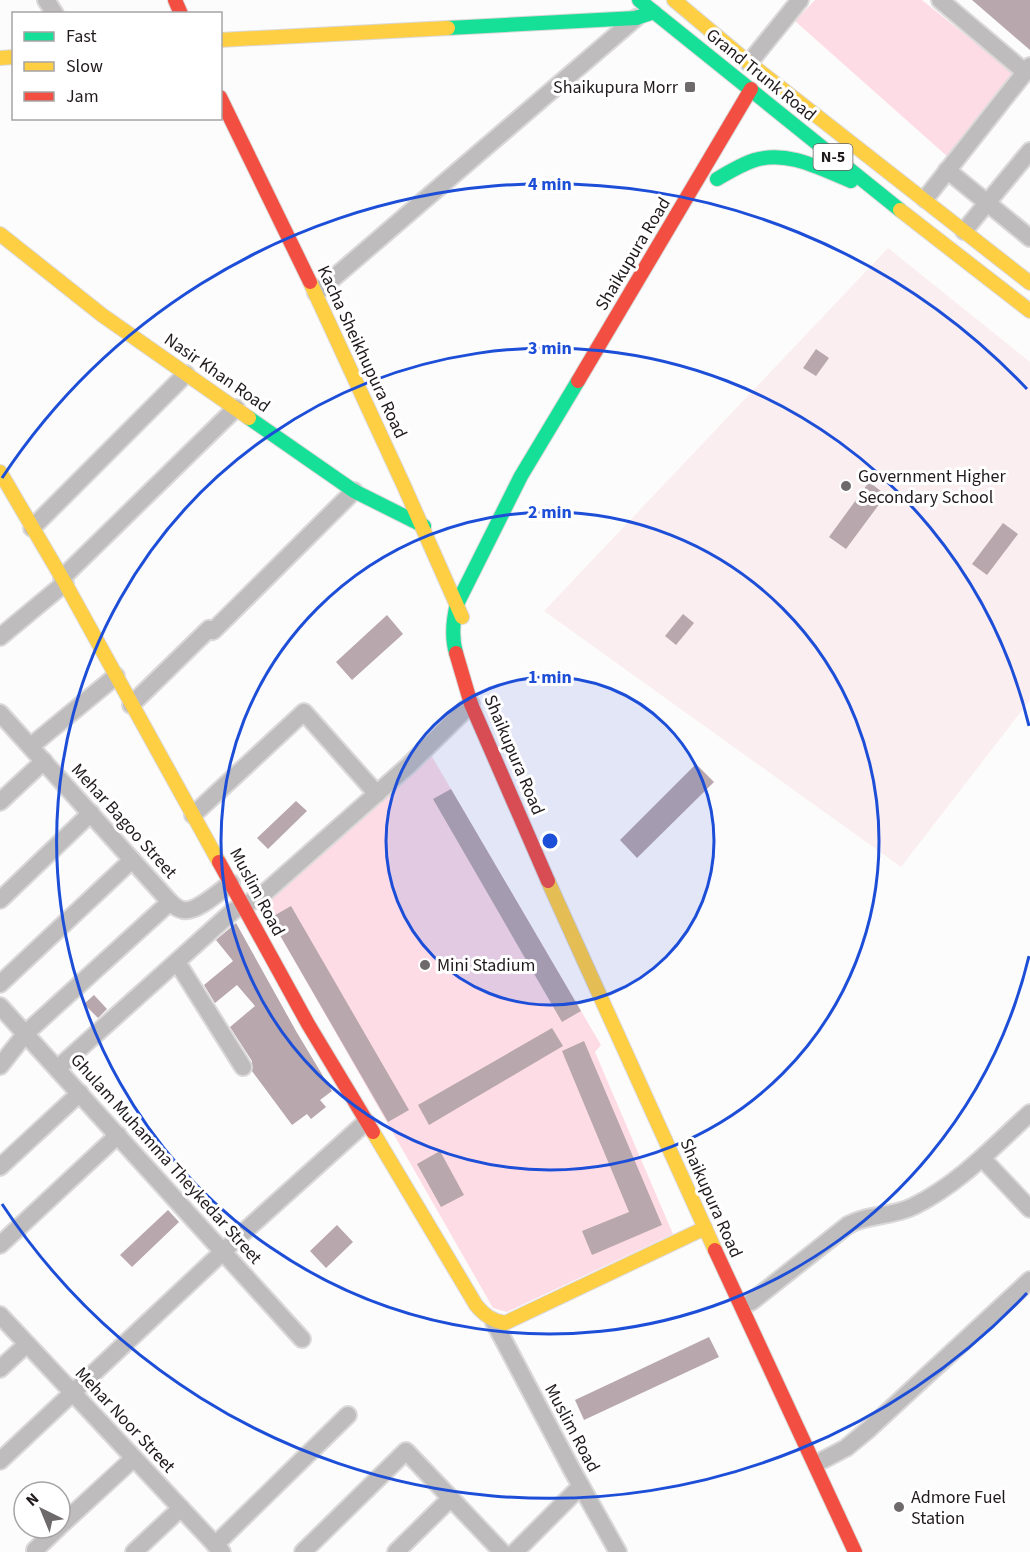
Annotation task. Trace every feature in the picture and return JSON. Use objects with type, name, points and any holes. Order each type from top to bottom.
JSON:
[{"type":"main road","name":"Grand Trunk Road","points":[[639,0],[751,89],[761,105],[1030,311]]},
{"type":"main road","name":"Grand Trunk Road","points":[[682,2],[749,63],[1030,283]]},
{"type":"main road","points":[[222,40],[636,18],[654,12]]},
{"type":"main road","name":"Shaikupura Road","points":[[751,89],[521,477],[457,604],[453,621],[453,644],[471,704],[574,940],[855,1552]]},
{"type":"main road","name":"Kacha Sheikhupura Road","points":[[222,101],[316,293],[424,526],[465,624]]},
{"type":"main road","points":[[729,159],[714,184],[744,164],[771,156],[796,160],[876,191]]},
{"type":"main road","points":[[894,206],[908,187]]},
{"type":"main road","name":"Nasir Khan Road","points":[[0,234],[102,315],[354,491],[424,526]]},
{"type":"main road","name":"Muslim Road","points":[[0,472],[63,580],[308,1024],[476,1305],[494,1322]]},
{"type":"main road","name":"Shaikupura Road","points":[[476,597],[465,624],[465,643],[482,700],[585,936],[823,1460],[868,1552]]},
{"type":"main road","points":[[494,1322],[505,1323],[518,1318],[705,1228]]},
{"type":"street","points":[[749,63],[800,0]]},
{"type":"street","points":[[924,199],[1028,69],[940,0]]},
{"type":"street","points":[[316,293],[636,18]]},
{"type":"street","points":[[964,231],[1030,151]]},
{"type":"street","points":[[947,171],[1030,238]]},
{"type":"street","points":[[32,528],[186,374]]},
{"type":"street","points":[[0,637],[63,580],[236,408]]},
{"type":"street","points":[[131,705],[209,629],[213,631],[354,491]]},
{"type":"street","points":[[31,746],[116,676]]},
{"type":"street","points":[[58,1068],[233,911],[260,897],[377,794],[471,704]]},
{"type":"street","points":[[193,815],[304,712],[377,794]]},
{"type":"street","name":"Mehar Bagoo Street","points":[[0,713],[170,902],[179,909],[191,910],[231,883]]},
{"type":"street","points":[[0,802],[44,761]]},
{"type":"street","points":[[0,900],[91,813]]},
{"type":"street","points":[[0,984],[132,860]]},
{"type":"street","points":[[0,1066],[26,1033],[170,902]]},
{"type":"street","points":[[177,962],[243,1067]]},
{"type":"street","name":"Ghulam Muhamma Theykedar Street","points":[[0,1006],[302,1339]]},
{"type":"street","points":[[0,1167],[80,1093]]},
{"type":"street","points":[[751,1302],[848,1225],[915,1206],[954,1181],[1030,1113]]},
{"type":"street","points":[[0,1461],[222,1252],[366,1122]]},
{"type":"street","points":[[0,1245],[118,1135]]},
{"type":"street","points":[[982,1158],[1030,1209]]},
{"type":"street","points":[[823,1460],[846,1448],[869,1429],[1030,1280]]},
{"type":"street","name":"Mehar Noor Street","points":[[0,1315],[218,1548]]},
{"type":"street","name":"Muslim Road","points":[[494,1322],[618,1552]]},
{"type":"street","points":[[0,1369],[27,1344]]},
{"type":"street","points":[[218,1548],[348,1415]]},
{"type":"street","points":[[303,1552],[406,1451],[502,1552]]},
{"type":"street","points":[[72,1515],[134,1458]]},
{"type":"street","points":[[515,1552],[581,1486]]},
{"type":"street","points":[[396,1552],[451,1498]]},
{"type":"street","points":[[134,1552],[181,1508]]},
{"type":"street","points":[[35,1550],[45,1540]]},
{"type":"shaded area","points":[[815,0],[922,0],[1014,74],[948,157],[795,21]]},
{"type":"shaded area","name":"Government Higher Secondary School","points":[[888,248],[1030,362],[1030,700],[901,867],[544,611]]},
{"type":"shaded area","points":[[431,755],[601,1045],[595,1052],[673,1234],[507,1312],[493,1308],[262,904]]},
{"type":"building","points":[[972,0],[1030,0],[1030,50]]},
{"type":"building","points":[[816,349],[829,358],[816,376],[803,368]]},
{"type":"building","points":[[869,482],[886,495],[846,549],[829,537]]},
{"type":"building","points":[[1003,523],[1018,534],[987,575],[972,564]]},
{"type":"building","points":[[683,614],[694,623],[676,645],[665,636]]},
{"type":"building","points":[[387,615],[403,634],[352,680],[336,662]]},
{"type":"building","points":[[696,764],[714,782],[637,858],[620,840]]},
{"type":"building","points":[[451,789],[581,1011],[562,1022],[433,799]]},
{"type":"building","points":[[296,801],[307,811],[268,849],[257,838]]},
{"type":"building","points":[[291,906],[409,1110],[388,1122],[270,918]]},
{"type":"building","points":[[236,923],[332,1091],[320,1100],[326,1107],[311,1119],[307,1114],[292,1125],[252,1071],[252,1061],[230,1027],[255,1006],[237,985],[215,1003],[204,985],[233,961],[216,940]]},
{"type":"building","points":[[94,995],[107,1009],[98,1018],[84,1004]]},
{"type":"building","points":[[552,1028],[563,1046],[429,1125],[418,1105]]},
{"type":"building","points":[[584,1041],[662,1225],[592,1255],[582,1231],[629,1212],[562,1051]]},
{"type":"building","points":[[440,1151],[464,1195],[441,1207],[417,1164]]},
{"type":"building","points":[[168,1210],[179,1222],[132,1267],[120,1255]]},
{"type":"building","points":[[337,1225],[353,1242],[326,1268],[310,1251]]},
{"type":"building","points":[[709,1337],[719,1357],[584,1420],[575,1400]]},
{"type":"traffic: fast","points":[[639,0],[900,210]]},
{"type":"traffic: fast","points":[[448,28],[636,18],[654,12]]},
{"type":"traffic: fast","points":[[717,179],[755,160],[780,157],[816,166],[851,181]]},
{"type":"traffic: fast","points":[[456,653],[453,628],[457,604],[521,476],[578,381]]},
{"type":"traffic: fast","points":[[249,418],[354,491],[424,526]]},
{"type":"traffic: slow","points":[[674,0],[749,63],[1030,283]]},
{"type":"traffic: slow","points":[[222,40],[448,28]]},
{"type":"traffic: slow","points":[[0,58],[12,57]]},
{"type":"traffic: slow","points":[[900,210],[1030,311]]},
{"type":"traffic: slow","points":[[0,234],[102,315],[249,418]]},
{"type":"traffic: slow","points":[[310,282],[462,617]]},
{"type":"traffic: slow","points":[[0,472],[65,583],[219,862]]},
{"type":"traffic: slow","points":[[548,881],[715,1250]]},
{"type":"traffic: slow","points":[[373,1132],[476,1305],[496,1321],[505,1323],[705,1228]]},
{"type":"traffic: jam","points":[[175,0],[180,12]]},
{"type":"traffic: jam","points":[[578,381],[751,89]]},
{"type":"traffic: jam","points":[[222,101],[310,282]]},
{"type":"traffic: jam","points":[[456,653],[471,704],[548,881]]},
{"type":"traffic: jam","points":[[219,862],[308,1024],[373,1132]]},
{"type":"traffic: jam","points":[[715,1250],[855,1552]]},
{"type":"place","name":"Shaikupura Morr","points":[[690,87]]},
{"type":"place","name":"Government Higher Secondary School","points":[[846,486]]},
{"type":"place","name":"Mini Stadium","points":[[425,965]]},
{"type":"place","name":"Admore Fuel Station","points":[[899,1507]]}]
